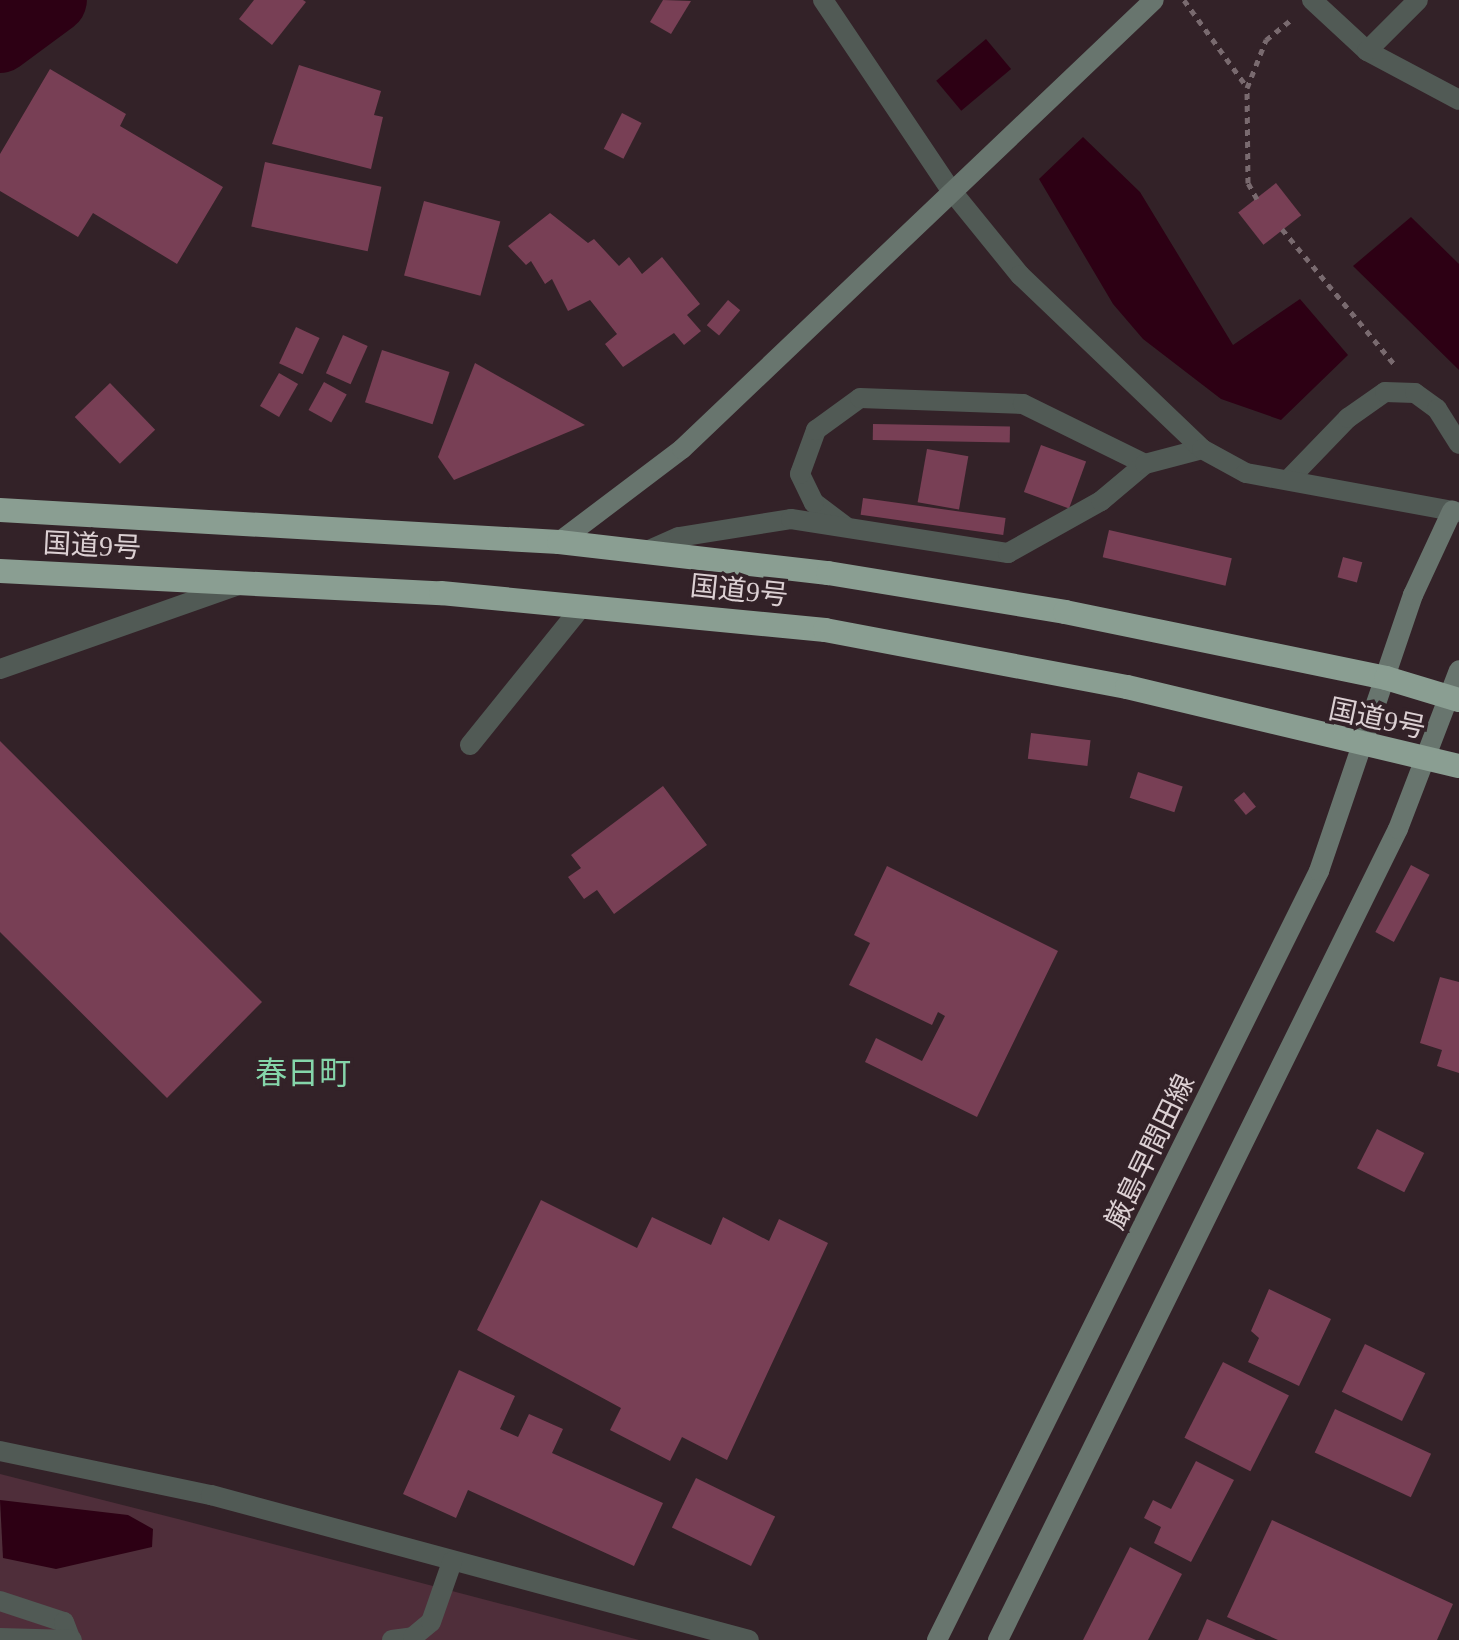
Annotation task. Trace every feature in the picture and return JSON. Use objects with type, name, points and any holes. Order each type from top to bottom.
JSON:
[{"type":"highway","name":"国道9号","points":[[0,510],[559,542],[645,552],[1065,612],[1386,678],[1456,699]]},
{"type":"highway","name":"国道9号","points":[[0,571],[583,605],[825,630],[1127,687],[1366,749],[1459,766]]},
{"type":"main road","points":[[559,542],[682,449],[950,189],[1154,0]]},
{"type":"main road","name":"厳島早間田線","points":[[937,1640],[1319,871],[1366,749],[1386,678],[1457,516]]},
{"type":"main road","points":[[998,1640],[1430,761],[1456,699],[1459,670]]},
{"type":"street","points":[[823,0],[950,189],[1092,350],[1202,449],[1246,473],[1289,479],[1457,516]]},
{"type":"street","points":[[1313,0],[1367,51],[1459,100]]},
{"type":"street","points":[[1367,51],[1418,0]]},
{"type":"street","points":[[1289,479],[1348,418],[1385,392],[1415,393],[1437,409],[1459,444]]},
{"type":"street","points":[[851,531],[814,503],[800,474],[816,430],[860,398],[1023,404],[1145,464]]},
{"type":"street","points":[[645,552],[679,537],[791,519],[851,531],[1008,553],[1101,501],[1145,464],[1202,449]]},
{"type":"street","points":[[0,669],[238,585]]},
{"type":"street","points":[[470,745],[583,605]]},
{"type":"street","points":[[0,1451],[211,1495],[749,1640]]},
{"type":"street","points":[[392,1640],[413,1637],[431,1622],[452,1562]]},
{"type":"street","points":[[0,1601],[64,1622],[72,1640],[0,1638]]},
{"type":"path","points":[[1184,0],[1247,88]]},
{"type":"path","points":[[1257,199],[1248,183],[1247,88],[1266,40],[1313,0]]},
{"type":"path","points":[[1282,229],[1415,393]]},
{"type":"shaded area","points":[[986,39],[1011,69],[961,111],[936,81]]},
{"type":"shaded area","points":[[1083,137],[1140,192],[1233,345],[1300,299],[1348,355],[1281,420],[1221,399],[1143,339],[1113,304],[1039,179]]},
{"type":"shaded area","points":[[1411,217],[1459,264],[1459,370],[1353,266]]},
{"type":"shaded area","points":[[0,1474],[178,1519],[639,1640],[0,1640]]},
{"type":"shaded area","points":[[0,1500],[128,1515],[153,1529],[152,1547],[56,1569],[3,1558]]},
{"type":"building","points":[[254,0],[306,2],[272,45],[239,19]]},
{"type":"building","points":[[663,0],[691,1],[671,34],[650,22]]},
{"type":"building","points":[[299,65],[381,91],[374,115],[383,117],[371,169],[272,144]]},
{"type":"building","points":[[50,69],[126,114],[120,126],[223,187],[177,264],[93,213],[78,237],[0,191],[0,154]]},
{"type":"building","points":[[622,113],[642,123],[623,159],[604,149]]},
{"type":"building","points":[[265,162],[381,187],[368,251],[251,227]]},
{"type":"building","points":[[1276,183],[1301,215],[1263,245],[1238,213]]},
{"type":"building","points":[[424,201],[500,221],[480,296],[404,275]]},
{"type":"building","points":[[550,213],[588,243],[594,239],[619,266],[629,257],[642,274],[662,257],[700,304],[687,315],[701,331],[684,345],[674,333],[623,367],[605,344],[617,334],[590,300],[568,311],[552,279],[545,284],[531,261],[526,265],[508,246]]},
{"type":"building","points":[[728,300],[740,310],[719,336],[707,325]]},
{"type":"building","points":[[296,327],[320,338],[303,374],[279,363]]},
{"type":"building","points":[[343,335],[368,346],[351,384],[326,373]]},
{"type":"building","points":[[382,350],[450,372],[433,424],[365,402]]},
{"type":"building","points":[[475,363],[585,425],[454,480],[438,457]]},
{"type":"building","points":[[279,373],[298,384],[279,417],[260,406]]},
{"type":"building","points":[[324,382],[347,395],[331,423],[308,410]]},
{"type":"building","points":[[110,383],[155,430],[120,464],[75,417]]},
{"type":"building","points":[[873,424],[1010,426],[1010,442],[873,440]]},
{"type":"building","points":[[1041,445],[1086,461],[1069,508],[1024,492]]},
{"type":"building","points":[[927,449],[968,456],[959,509],[918,502]]},
{"type":"building","points":[[863,498],[1006,518],[1003,535],[861,515]]},
{"type":"building","points":[[1109,530],[1232,558],[1225,586],[1103,557]]},
{"type":"building","points":[[1343,557],[1362,562],[1357,582],[1338,577]]},
{"type":"building","points":[[1031,733],[1091,740],[1087,766],[1028,759]]},
{"type":"building","points":[[0,741],[262,1002],[167,1098],[0,932]]},
{"type":"building","points":[[1138,772],[1183,787],[1174,812],[1130,798]]},
{"type":"building","points":[[663,786],[707,845],[614,914],[597,890],[584,899],[568,877],[581,868],[571,855]]},
{"type":"building","points":[[1244,792],[1256,807],[1246,815],[1234,800]]},
{"type":"building","points":[[1411,865],[1430,875],[1394,942],[1375,932]]},
{"type":"building","points":[[887,866],[1058,951],[977,1117],[865,1062],[876,1038],[922,1061],[945,1016],[938,1012],[932,1025],[849,985],[870,943],[854,935]]},
{"type":"building","points":[[1440,977],[1459,982],[1459,1073],[1437,1066],[1442,1050],[1420,1043]]},
{"type":"building","points":[[1377,1129],[1424,1153],[1404,1192],[1357,1168]]},
{"type":"building","points":[[541,1200],[637,1248],[652,1217],[711,1245],[723,1217],[769,1241],[779,1219],[828,1243],[727,1460],[682,1437],[670,1461],[610,1430],[621,1408],[477,1330]]},
{"type":"building","points":[[1269,1289],[1331,1319],[1299,1386],[1248,1362],[1259,1338],[1251,1331]]},
{"type":"building","points":[[1365,1344],[1425,1373],[1402,1421],[1342,1392]]},
{"type":"building","points":[[1223,1362],[1289,1396],[1250,1471],[1184,1438]]},
{"type":"building","points":[[459,1370],[515,1396],[500,1429],[518,1437],[529,1414],[563,1429],[552,1453],[663,1503],[634,1566],[468,1490],[456,1518],[403,1494]]},
{"type":"building","points":[[1335,1409],[1431,1454],[1411,1497],[1315,1453]]},
{"type":"building","points":[[1196,1461],[1234,1480],[1191,1562],[1154,1543],[1161,1527],[1144,1518],[1153,1500],[1171,1509]]},
{"type":"building","points":[[696,1478],[775,1517],[751,1566],[672,1527]]},
{"type":"building","points":[[1272,1520],[1453,1604],[1437,1640],[1278,1640],[1227,1617]]},
{"type":"building","points":[[1130,1547],[1182,1574],[1148,1640],[1083,1640]]},
{"type":"building","points":[[1207,1619],[1256,1640],[1198,1640]]},
{"type":"waterway","points":[[0,40],[54,0]]},
{"type":"district","name":"春日町","points":[[303,1073]]}]
